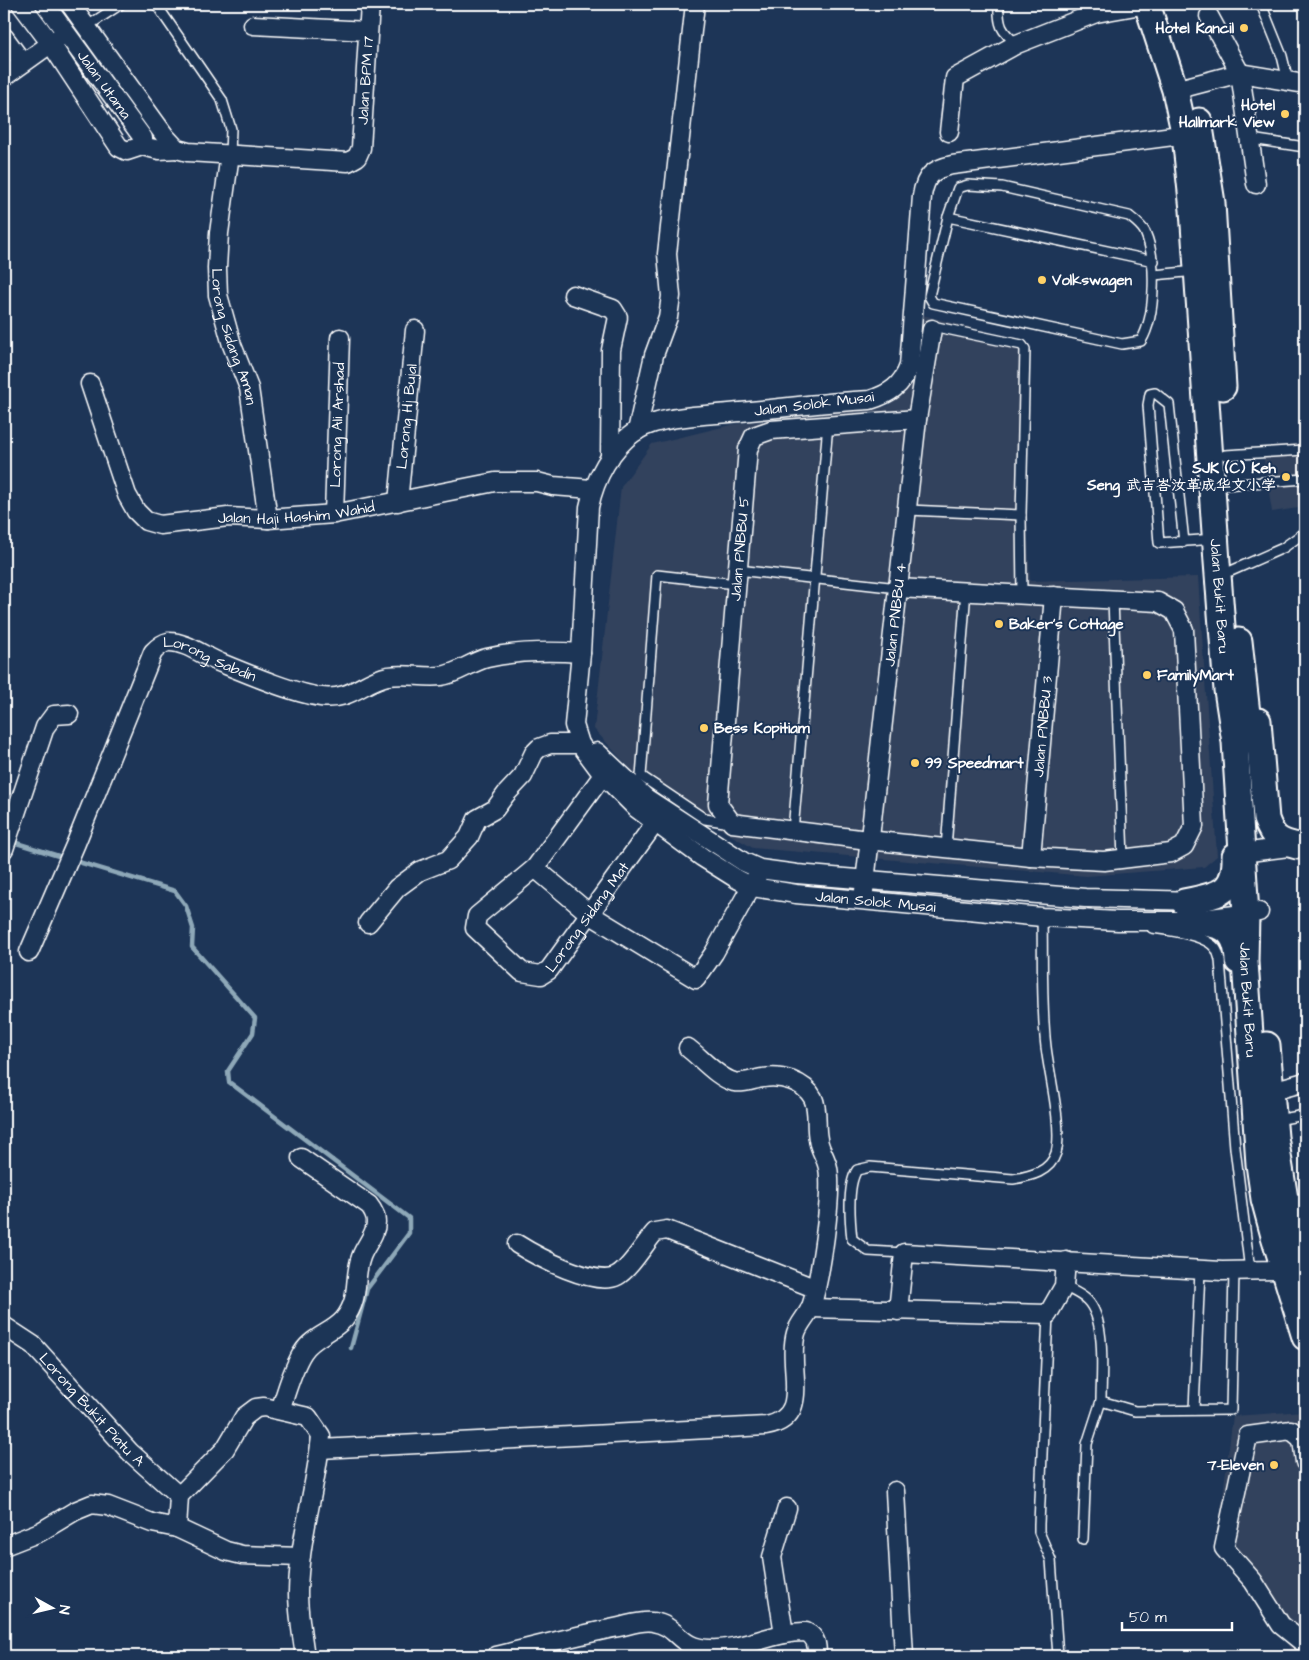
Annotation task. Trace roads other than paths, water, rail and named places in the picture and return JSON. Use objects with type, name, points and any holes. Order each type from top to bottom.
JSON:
[{"type":"main road","name":"Jalan Bukit Baru","points":[[1147,4],[1182,88]]},
{"type":"main road","name":"Jalan Bukit Baru","points":[[1160,4],[1193,133],[1225,455],[1225,485],[1231,571],[1253,773],[1249,852]]},
{"type":"main road","name":"Jalan Bukit Baru","points":[[1207,270],[1215,539],[1227,690],[1249,852],[1252,904],[1272,1091],[1264,1118],[1296,1204],[1297,1267],[1305,1338]]},
{"type":"main road","points":[[1241,658],[1255,703],[1266,819],[1271,832],[1281,842],[1301,845]]},
{"type":"main road","points":[[1185,912],[1227,889],[1234,874],[1227,690]]},
{"type":"main road","name":"Jalan Bukit Baru","points":[[1252,904],[1245,962],[1264,1118],[1264,1199],[1297,1267]]},
{"type":"main road","points":[[1185,912],[1224,927],[1236,941],[1244,1042],[1264,1118]]},
{"type":"street","points":[[21,4],[51,44],[119,147],[127,151],[142,146],[159,150],[177,148],[188,152],[230,154]]},
{"type":"street","name":"Jalan Utama","points":[[45,4],[143,138],[142,146]]},
{"type":"street","points":[[70,4],[177,148]]},
{"type":"street","name":"Jalan BPM 17","points":[[230,154],[348,162],[356,157],[361,148],[370,4]]},
{"type":"street","points":[[636,431],[654,356],[668,316],[670,303],[668,254],[695,4]]},
{"type":"street","points":[[949,132],[955,78],[1017,44],[1096,13],[1147,4]]},
{"type":"street","points":[[1210,16],[1240,73],[1256,184]]},
{"type":"street","points":[[253,25],[368,31]]},
{"type":"street","points":[[4,77],[66,33]]},
{"type":"street","points":[[4,37],[23,63]]},
{"type":"street","points":[[1182,88],[1240,73],[1297,83]]},
{"type":"street","name":"Jalan Solok Musai","points":[[1193,133],[952,165],[934,170],[928,176],[922,196],[908,366],[904,378],[895,388],[883,396],[870,400],[670,420],[636,431],[610,458],[592,489],[586,529],[581,653],[574,725],[580,744],[603,775],[636,808],[702,857],[753,887],[863,902],[1042,917],[1118,921],[1252,904]]},
{"type":"street","name":"Lorong Sidang Aman","points":[[230,154],[217,268],[218,295],[232,345],[249,388],[268,519]]},
{"type":"street","points":[[573,295],[613,309],[618,317],[611,350],[610,458]]},
{"type":"street","name":"Jalan PNBBU 4","points":[[863,902],[868,840],[908,510],[917,419],[932,329]]},
{"type":"street","name":"Lorong Hj Bujal","points":[[398,502],[415,330]]},
{"type":"street","name":"Lorong Ali Arshad","points":[[334,514],[340,338]]},
{"type":"street","name":"Jalan Haji Hashim Wahid","points":[[90,384],[127,495],[136,511],[146,520],[160,525],[228,517],[268,519],[334,514],[495,482],[537,482],[553,486],[592,489]]},
{"type":"street","name":"Jalan PNBBU 5","points":[[732,823],[718,804],[748,448],[754,436],[771,430],[828,424],[917,419]]},
{"type":"street","points":[[732,823],[868,840],[1031,857],[1104,861],[1171,852],[1184,846],[1194,826],[1184,630],[1174,612],[1158,602],[966,590],[898,588]]},
{"type":"street","name":"Jalan PNBBU 3","points":[[1031,857],[1054,596]]},
{"type":"street","name":"Lorong Sabdin","points":[[29,952],[76,843],[153,652],[167,642],[176,643],[220,663],[322,697],[340,697],[357,692],[373,681],[387,676],[406,674],[442,676],[486,658],[556,651],[581,653]]},
{"type":"street","points":[[4,849],[46,727],[54,715],[69,714]]},
{"type":"street","name":"Jalan Solok Musai","points":[[574,725],[614,769],[646,798],[744,862],[760,869],[865,880],[1085,898],[1185,912]]},
{"type":"street","points":[[368,923],[397,888],[420,871],[448,860],[469,836],[477,819],[496,809],[506,794],[523,776],[534,753],[550,744],[580,744]]},
{"type":"street","points":[[603,775],[535,868],[590,915],[696,979],[753,887],[760,869]]},
{"type":"street","name":"Lorong Sidang Mat","points":[[535,868],[480,913],[476,920],[475,928],[522,972],[532,975],[541,974],[549,970],[655,823]]},
{"type":"street","points":[[1249,852],[1301,845]]},
{"type":"street","points":[[320,1449],[672,1432],[780,1423],[789,1416],[793,1407],[793,1347],[796,1332],[810,1308],[823,1240],[829,1179],[826,1158],[818,1142],[817,1111],[813,1098],[795,1081],[780,1077],[766,1077],[744,1082],[727,1080],[688,1048]]},
{"type":"street","points":[[1272,1091],[1305,1082]]},
{"type":"street","points":[[280,1410],[304,1350],[319,1335],[344,1319],[353,1303],[358,1283],[360,1260],[372,1237],[376,1221],[374,1210],[369,1204],[301,1158]]},
{"type":"street","points":[[517,1244],[557,1266],[609,1279],[621,1273],[655,1232],[667,1230],[814,1288]]},
{"type":"street","points":[[898,1311],[904,1253],[1200,1270],[1242,1271],[1297,1267]]},
{"type":"street","points":[[810,1308],[1048,1314],[1064,1286],[1066,1261]]},
{"type":"street","name":"Lorong Bukit Piatu A","points":[[4,1326],[32,1345],[130,1452],[179,1496]]},
{"type":"street","points":[[177,1528],[179,1496],[225,1449],[244,1417],[256,1408],[264,1407],[308,1417],[321,1436],[301,1556],[299,1610],[305,1656]]},
{"type":"street","points":[[1304,1640],[1280,1625],[1253,1581],[1224,1548],[1248,1436],[1290,1430],[1304,1438],[1305,1462]]},
{"type":"street","points":[[895,1491],[904,1656]]},
{"type":"street","points":[[5,1541],[40,1532],[75,1511],[92,1504],[108,1506],[152,1523],[177,1528],[226,1551],[242,1555],[301,1556]]},
{"type":"street","points":[[784,1634],[772,1557],[787,1508]]},
{"type":"street","points":[[496,1656],[584,1634],[650,1621],[664,1624],[682,1642],[708,1650],[725,1649],[784,1634],[799,1632],[810,1634],[817,1643],[817,1656]]},
{"type":"lane","points":[[86,27],[120,4]]},
{"type":"lane","points":[[156,4],[222,100],[231,129],[230,154]]},
{"type":"lane","points":[[998,4],[998,17],[1003,33],[1017,44]]},
{"type":"lane","points":[[1261,4],[1282,56],[1297,83]]},
{"type":"lane","points":[[1251,139],[1305,147]]},
{"type":"lane","points":[[968,185],[1002,187],[1129,216],[1144,231],[1154,261],[1147,331],[1141,341],[1122,344],[933,303],[929,296],[948,217],[958,188],[968,185]]},
{"type":"lane","points":[[948,217],[1154,261]]},
{"type":"lane","points":[[1154,275],[1207,270]]},
{"type":"lane","points":[[932,329],[937,327],[1022,345],[1025,350],[1021,515],[1022,595]]},
{"type":"lane","points":[[1184,542],[1169,404],[1155,393],[1150,394],[1148,405],[1159,544],[1184,542],[1215,539]]},
{"type":"lane","points":[[793,831],[828,424]]},
{"type":"lane","points":[[1225,455],[1305,450]]},
{"type":"lane","points":[[1225,485],[1305,479]]},
{"type":"lane","points":[[908,510],[1021,515]]},
{"type":"lane","points":[[1231,571],[1283,548],[1305,532]]},
{"type":"lane","points":[[732,823],[705,819],[641,776],[657,575],[815,578],[898,588]]},
{"type":"lane","points":[[946,848],[966,590]]},
{"type":"lane","points":[[1113,600],[1123,858]]},
{"type":"lane","points":[[904,1253],[868,1251],[852,1239],[852,1180],[857,1170],[870,1167],[1013,1179],[1035,1175],[1048,1167],[1056,1154],[1058,1137],[1046,1045],[1042,917]]},
{"type":"lane","points":[[1101,1400],[1135,1411],[1231,1410],[1242,1271],[1235,1148],[1220,960],[1215,947],[1190,935],[1118,921]]},
{"type":"lane","points":[[1264,1118],[1305,1115]]},
{"type":"lane","points":[[1194,1410],[1200,1270]]},
{"type":"lane","points":[[1064,1286],[1087,1300],[1094,1310],[1099,1324],[1101,1400],[1087,1444],[1083,1539]]},
{"type":"lane","points":[[1048,1314],[1039,1532],[1051,1560],[1058,1656]]},
{"type":"waterway","points":[[10,841],[65,858]]},
{"type":"waterway","points":[[72,860],[175,891],[186,906],[193,928],[192,947],[255,1018],[253,1033],[228,1071],[229,1082],[409,1218],[409,1233],[367,1289],[351,1348]]},
{"type":"place","name":"Hotel Kancil","points":[[1244,28]]},
{"type":"place","name":"Hotel Hallmark View","points":[[1285,114]]},
{"type":"place","name":"Volkswagen","points":[[1042,280]]},
{"type":"place","name":"SJK (C) Keh Seng 武吉峇汝革成华文小学","points":[[1286,477]]},
{"type":"place","name":"Baker's Cottage","points":[[999,624]]},
{"type":"place","name":"FamilyMart","points":[[1147,675]]},
{"type":"place","name":"Bess Kopitiam","points":[[704,728]]},
{"type":"place","name":"99 Speedmart","points":[[915,763]]},
{"type":"place","name":"7-Eleven","points":[[1274,1465]]}]
